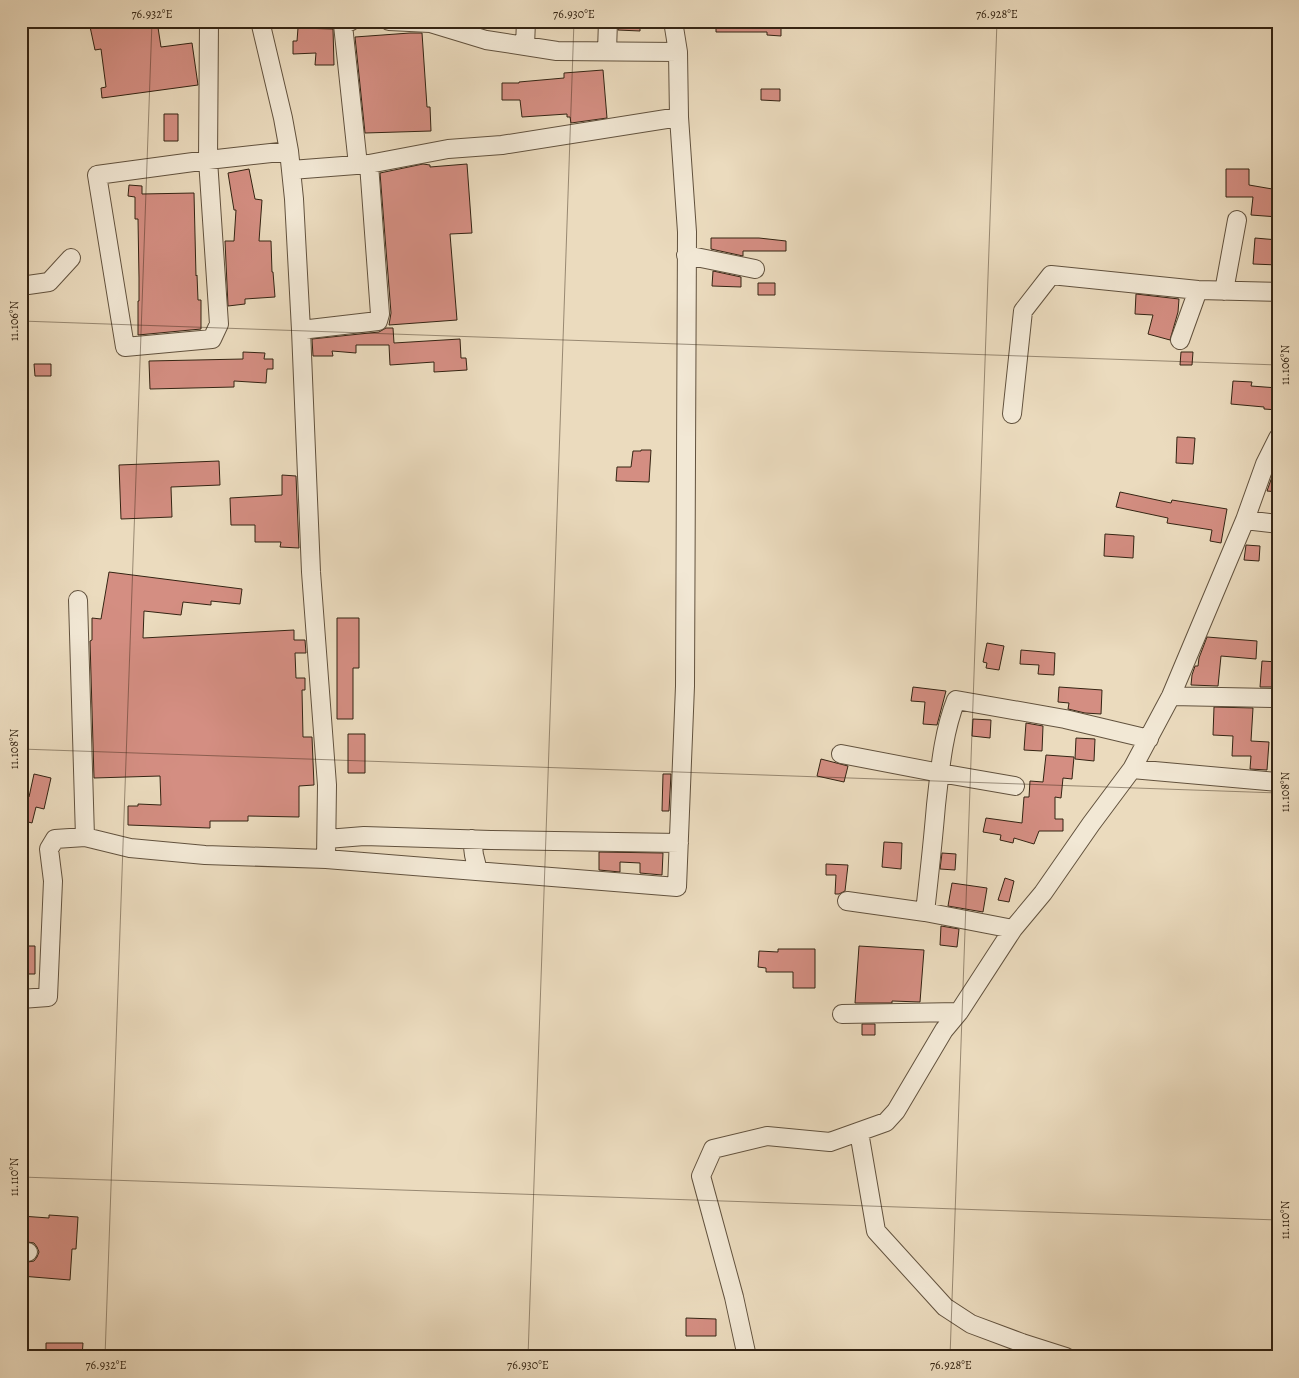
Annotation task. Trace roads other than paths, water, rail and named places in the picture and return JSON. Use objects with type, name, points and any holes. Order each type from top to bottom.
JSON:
[{"type":"street","points":[[209,21],[208,160],[219,324],[212,339],[125,346],[97,175],[208,160],[289,151]]},
{"type":"street","points":[[260,21],[283,118],[289,151],[294,199],[311,572],[328,784],[326,859]]},
{"type":"street","points":[[301,330],[378,321],[380,314],[363,164],[343,25],[351,21]]},
{"type":"street","points":[[389,21],[430,23],[486,40],[557,51],[678,52]]},
{"type":"street","points":[[525,46],[526,21]]},
{"type":"street","points":[[607,51],[608,21]]},
{"type":"street","points":[[21,999],[48,997],[53,881],[48,849],[55,839],[85,837],[130,848],[205,855],[326,859],[677,887],[685,686],[687,232],[679,117],[678,52],[673,21]]},
{"type":"street","points":[[291,170],[363,164],[448,150],[502,145],[679,117]]},
{"type":"street","points":[[1224,291],[1236,220]]},
{"type":"street","points":[[686,255],[755,270]]},
{"type":"street","points":[[21,286],[49,282],[72,258]]},
{"type":"street","points":[[1012,414],[1023,311],[1051,275],[1198,290],[1278,292]]},
{"type":"street","points":[[1180,340],[1198,290]]},
{"type":"street","points":[[747,1357],[734,1297],[701,1176],[713,1149],[767,1136],[830,1142],[886,1122],[896,1111],[944,1030],[959,1012],[1012,929],[1043,893],[1132,769],[1171,696],[1245,520],[1272,465],[1278,438]]},
{"type":"street","points":[[1245,520],[1278,524]]},
{"type":"street","points":[[78,600],[85,837]]},
{"type":"street","points":[[1171,696],[1278,698]]},
{"type":"street","points":[[925,912],[940,773],[947,732],[956,700],[1065,719],[1149,739]]},
{"type":"street","points":[[841,754],[1015,786]]},
{"type":"street","points":[[1132,769],[1278,782]]},
{"type":"street","points":[[327,839],[364,836],[679,843]]},
{"type":"street","points":[[472,839],[478,871]]},
{"type":"street","points":[[847,901],[925,912],[1012,929]]},
{"type":"street","points":[[842,1014],[959,1012]]},
{"type":"street","points":[[859,1132],[876,1231],[945,1307],[971,1324],[1066,1357]]}]
